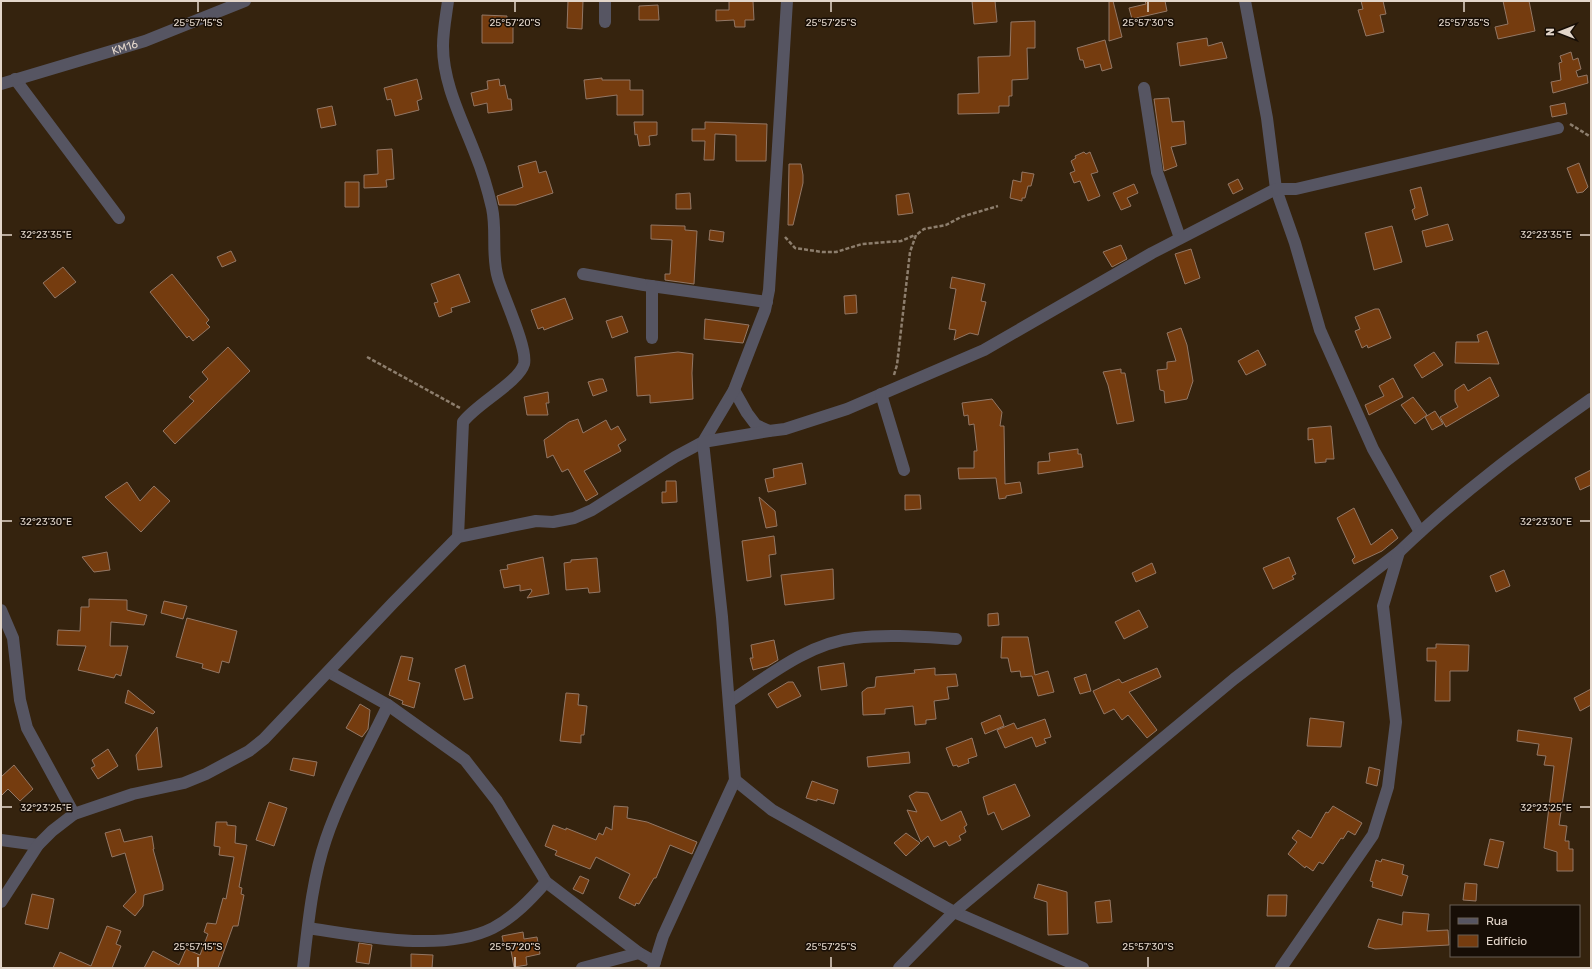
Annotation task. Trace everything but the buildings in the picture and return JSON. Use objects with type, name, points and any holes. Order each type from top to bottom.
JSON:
[{"type":"street","name":"KM16","points":[[1,84],[145,41],[245,1]]},
{"type":"street","points":[[448,1],[443,46],[447,72],[461,120],[484,177],[492,210],[493,259],[498,278],[524,351],[524,364],[518,374],[469,413],[463,422],[458,537]]},
{"type":"street","points":[[605,1],[605,22]]},
{"type":"street","points":[[329,672],[388,705],[465,760],[497,801],[546,882],[654,965],[663,936],[735,780],[722,617],[703,442],[734,390],[752,346],[767,302],[787,1]]},
{"type":"street","points":[[1245,1],[1267,118],[1276,189],[1295,243],[1320,330],[1373,449],[1420,532]]},
{"type":"street","points":[[16,80],[119,218]]},
{"type":"street","points":[[1144,88],[1157,172],[1180,238]]},
{"type":"street","points":[[1,902],[38,845],[52,831],[74,814],[133,794],[184,783],[206,774],[249,751],[264,739],[458,537],[536,521],[553,522],[574,518],[592,510],[674,457],[703,442],[785,429],[847,409],[885,393],[984,350],[1152,252],[1276,189],[1296,189],[1558,128]]},
{"type":"street","points":[[583,274],[652,286],[767,302]]},
{"type":"street","points":[[652,286],[652,338]]},
{"type":"street","points":[[734,390],[756,425],[769,431]]},
{"type":"street","points":[[885,393],[904,470]]},
{"type":"street","points":[[899,968],[954,912],[1234,679],[1399,552],[1420,532],[1513,454],[1591,399]]},
{"type":"street","points":[[1281,968],[1373,835],[1381,812],[1388,786],[1396,722],[1383,606],[1399,552]]},
{"type":"street","points":[[1,610],[13,638],[20,700],[27,728],[74,814]]},
{"type":"street","points":[[728,702],[802,655],[834,643],[855,638],[956,639]]},
{"type":"street","points":[[303,968],[317,872],[326,838],[347,789],[388,705]]},
{"type":"street","points":[[735,780],[772,810],[954,912],[1083,968]]},
{"type":"street","points":[[1,840],[38,845]]},
{"type":"street","points":[[308,928],[372,938],[458,940],[494,927],[513,914],[546,882]]},
{"type":"street","points":[[582,968],[639,953]]},
{"type":"path","points":[[1558,128],[1571,124],[1591,137]]},
{"type":"path","points":[[773,227],[780,230],[795,248],[822,252],[836,252],[862,244],[901,241],[916,235],[924,229],[946,224],[961,217],[998,206]]},
{"type":"path","points":[[885,393],[897,365],[910,252],[916,235]]},
{"type":"path","points":[[367,357],[469,413]]}]
